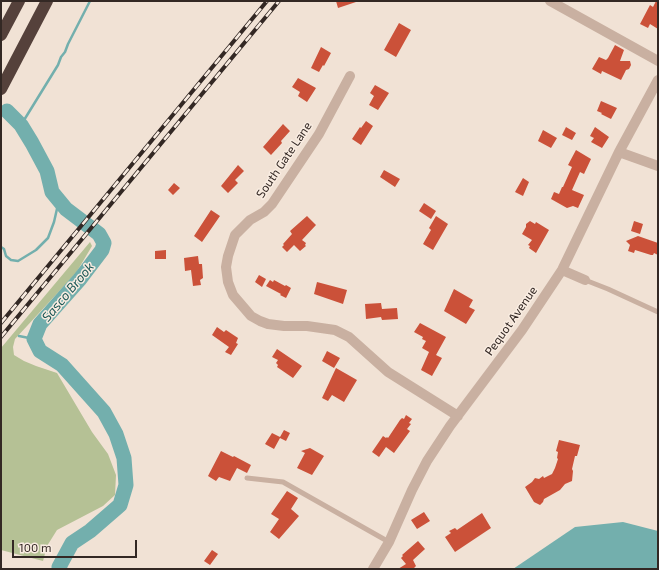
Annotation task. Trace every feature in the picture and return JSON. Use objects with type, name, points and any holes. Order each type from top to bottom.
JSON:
[{"type":"highway","points":[[1,35],[19,1]]},
{"type":"highway","points":[[1,89],[47,1]]},
{"type":"street","points":[[550,1],[658,61]]},
{"type":"street","name":"South Gate Lane","points":[[350,76],[319,134],[276,198],[264,212],[250,220],[235,235],[226,267],[228,282],[233,295],[252,316],[260,321],[279,326],[307,326],[335,330],[349,337],[388,372],[458,416]]},
{"type":"street","name":"Pequot Avenue","points":[[373,569],[389,542],[412,490],[427,461],[458,416],[522,330],[562,270],[619,152],[658,80]]},
{"type":"street","points":[[619,152],[658,166]]},
{"type":"street","points":[[562,270],[585,280]]},
{"type":"lane","points":[[585,280],[658,312]]},
{"type":"lane","points":[[247,478],[283,482],[389,542]]},
{"type":"green space","points":[[90,242],[92,246],[76,273],[15,339],[13,347],[14,355],[24,361],[57,373],[92,432],[108,454],[116,475],[115,495],[103,506],[57,530],[47,546],[43,561],[1,550],[1,348]]},
{"type":"water","points":[[623,522],[658,531],[658,569],[513,569],[575,527]]},
{"type":"building","points":[[336,1],[356,1],[356,2],[338,8]]},
{"type":"building","points":[[656,1],[658,1],[658,29],[650,24],[648,28],[640,24],[650,5],[653,7]]},
{"type":"building","points":[[399,23],[411,30],[396,57],[384,50]]},
{"type":"building","points":[[615,45],[624,50],[620,61],[630,61],[631,65],[629,69],[626,70],[621,80],[602,71],[601,74],[592,69],[599,57],[606,60],[608,58]]},
{"type":"building","points":[[321,47],[331,53],[319,72],[311,68]]},
{"type":"building","points":[[298,78],[316,88],[307,102],[298,96],[300,92],[292,87]]},
{"type":"building","points":[[375,85],[389,93],[378,110],[369,105],[374,96],[370,93]]},
{"type":"building","points":[[601,101],[617,108],[611,119],[597,111]]},
{"type":"building","points":[[366,121],[373,126],[361,145],[352,139]]},
{"type":"building","points":[[283,124],[290,131],[271,155],[263,147]]},
{"type":"building","points":[[566,127],[576,133],[572,140],[562,135]]},
{"type":"building","points":[[595,127],[609,137],[602,148],[591,142],[594,138],[590,136]]},
{"type":"building","points":[[543,130],[557,138],[551,148],[538,141]]},
{"type":"building","points":[[576,150],[591,159],[584,174],[580,172],[572,190],[584,195],[578,208],[573,206],[567,208],[551,199],[554,192],[559,194],[563,187],[572,167],[568,165]]},
{"type":"building","points":[[238,165],[244,171],[235,180],[238,183],[228,193],[221,186]]},
{"type":"building","points":[[384,170],[400,179],[395,187],[380,177]]},
{"type":"building","points":[[523,178],[529,182],[523,196],[515,192]]},
{"type":"building","points":[[174,183],[180,188],[173,195],[168,190]]},
{"type":"building","points":[[424,203],[436,211],[431,219],[419,211]]},
{"type":"building","points":[[211,210],[220,216],[202,242],[194,236]]},
{"type":"building","points":[[307,216],[316,225],[302,240],[306,243],[306,246],[300,251],[294,245],[287,252],[282,247],[292,234],[290,231]]},
{"type":"building","points":[[436,216],[448,224],[433,250],[423,244],[431,230],[429,228]]},
{"type":"building","points":[[530,221],[535,224],[536,222],[549,230],[536,253],[529,248],[530,246],[528,245],[532,240],[522,234],[526,224]]},
{"type":"building","points":[[634,221],[643,224],[640,234],[631,231]]},
{"type":"building","points":[[638,236],[658,243],[658,255],[654,253],[651,255],[635,250],[634,253],[628,251],[630,245],[626,241]]},
{"type":"building","points":[[166,250],[166,259],[155,259],[155,251]]},
{"type":"building","points":[[198,256],[199,264],[202,264],[203,278],[200,280],[201,285],[193,286],[191,270],[185,271],[184,258]]},
{"type":"building","points":[[259,275],[266,279],[262,287],[255,282]]},
{"type":"building","points":[[270,280],[273,282],[274,280],[291,288],[286,298],[266,286]]},
{"type":"building","points":[[317,282],[347,290],[343,304],[314,294]]},
{"type":"building","points":[[454,289],[473,300],[469,307],[475,310],[466,324],[444,311]]},
{"type":"building","points":[[381,303],[382,309],[397,308],[398,319],[382,320],[381,317],[366,319],[365,304]]},
{"type":"building","points":[[420,323],[446,337],[436,355],[442,358],[432,376],[421,370],[429,352],[422,348],[426,341],[422,339],[423,337],[414,332]]},
{"type":"building","points":[[217,327],[224,332],[226,330],[238,338],[236,343],[238,344],[231,355],[225,352],[229,347],[212,335]]},
{"type":"building","points":[[277,349],[302,366],[293,378],[277,367],[278,365],[276,363],[278,360],[272,357]]},
{"type":"building","points":[[327,351],[340,358],[334,368],[322,361]]},
{"type":"building","points":[[336,368],[357,380],[344,402],[332,395],[328,401],[322,398]]},
{"type":"building","points":[[406,415],[412,419],[409,423],[411,424],[407,429],[410,431],[394,453],[386,447],[379,457],[372,452],[383,436],[388,438],[400,420],[402,418],[404,419]]},
{"type":"building","points":[[284,430],[290,433],[286,441],[280,438],[274,449],[265,444],[272,433],[280,437]]},
{"type":"building","points":[[559,440],[580,445],[577,456],[575,456],[572,469],[572,481],[565,484],[560,490],[544,499],[540,505],[534,502],[525,487],[535,478],[539,479],[543,476],[544,478],[552,474],[558,459],[558,452],[556,451]]},
{"type":"building","points":[[310,448],[324,456],[312,475],[297,468],[305,453],[301,451]]},
{"type":"building","points":[[221,451],[251,465],[247,473],[237,468],[230,481],[219,477],[216,481],[208,476]]},
{"type":"building","points":[[287,491],[298,498],[291,509],[299,516],[279,539],[270,532],[279,519],[271,514]]},
{"type":"building","points":[[424,512],[430,521],[417,529],[411,520]]},
{"type":"building","points":[[482,513],[491,528],[455,552],[445,537],[451,533],[449,531],[455,528],[457,530]]},
{"type":"building","points":[[418,541],[425,549],[413,560],[416,566],[413,569],[398,569],[406,564],[401,558],[403,556],[402,555]]},
{"type":"building","points":[[212,550],[218,554],[210,565],[204,561]]},
{"type":"waterway","points":[[21,125],[58,65],[90,1]]},
{"type":"waterway","name":"Sasco Brook","points":[[7,111],[21,125],[32,143],[47,171],[52,192],[66,209],[99,234],[104,243],[102,250],[80,279],[40,324],[34,339],[40,351],[62,365],[104,412],[116,434],[124,458],[126,485],[120,505],[90,531],[72,543],[59,567],[60,569]]},
{"type":"waterway","points":[[1,247],[4,249],[6,256],[11,260],[18,261],[36,250],[48,238],[54,222],[59,200]]},
{"type":"waterway","points":[[19,336],[34,339]]},
{"type":"railway","points":[[1,323],[267,1]]},
{"type":"railway","points":[[1,337],[279,1]]}]
